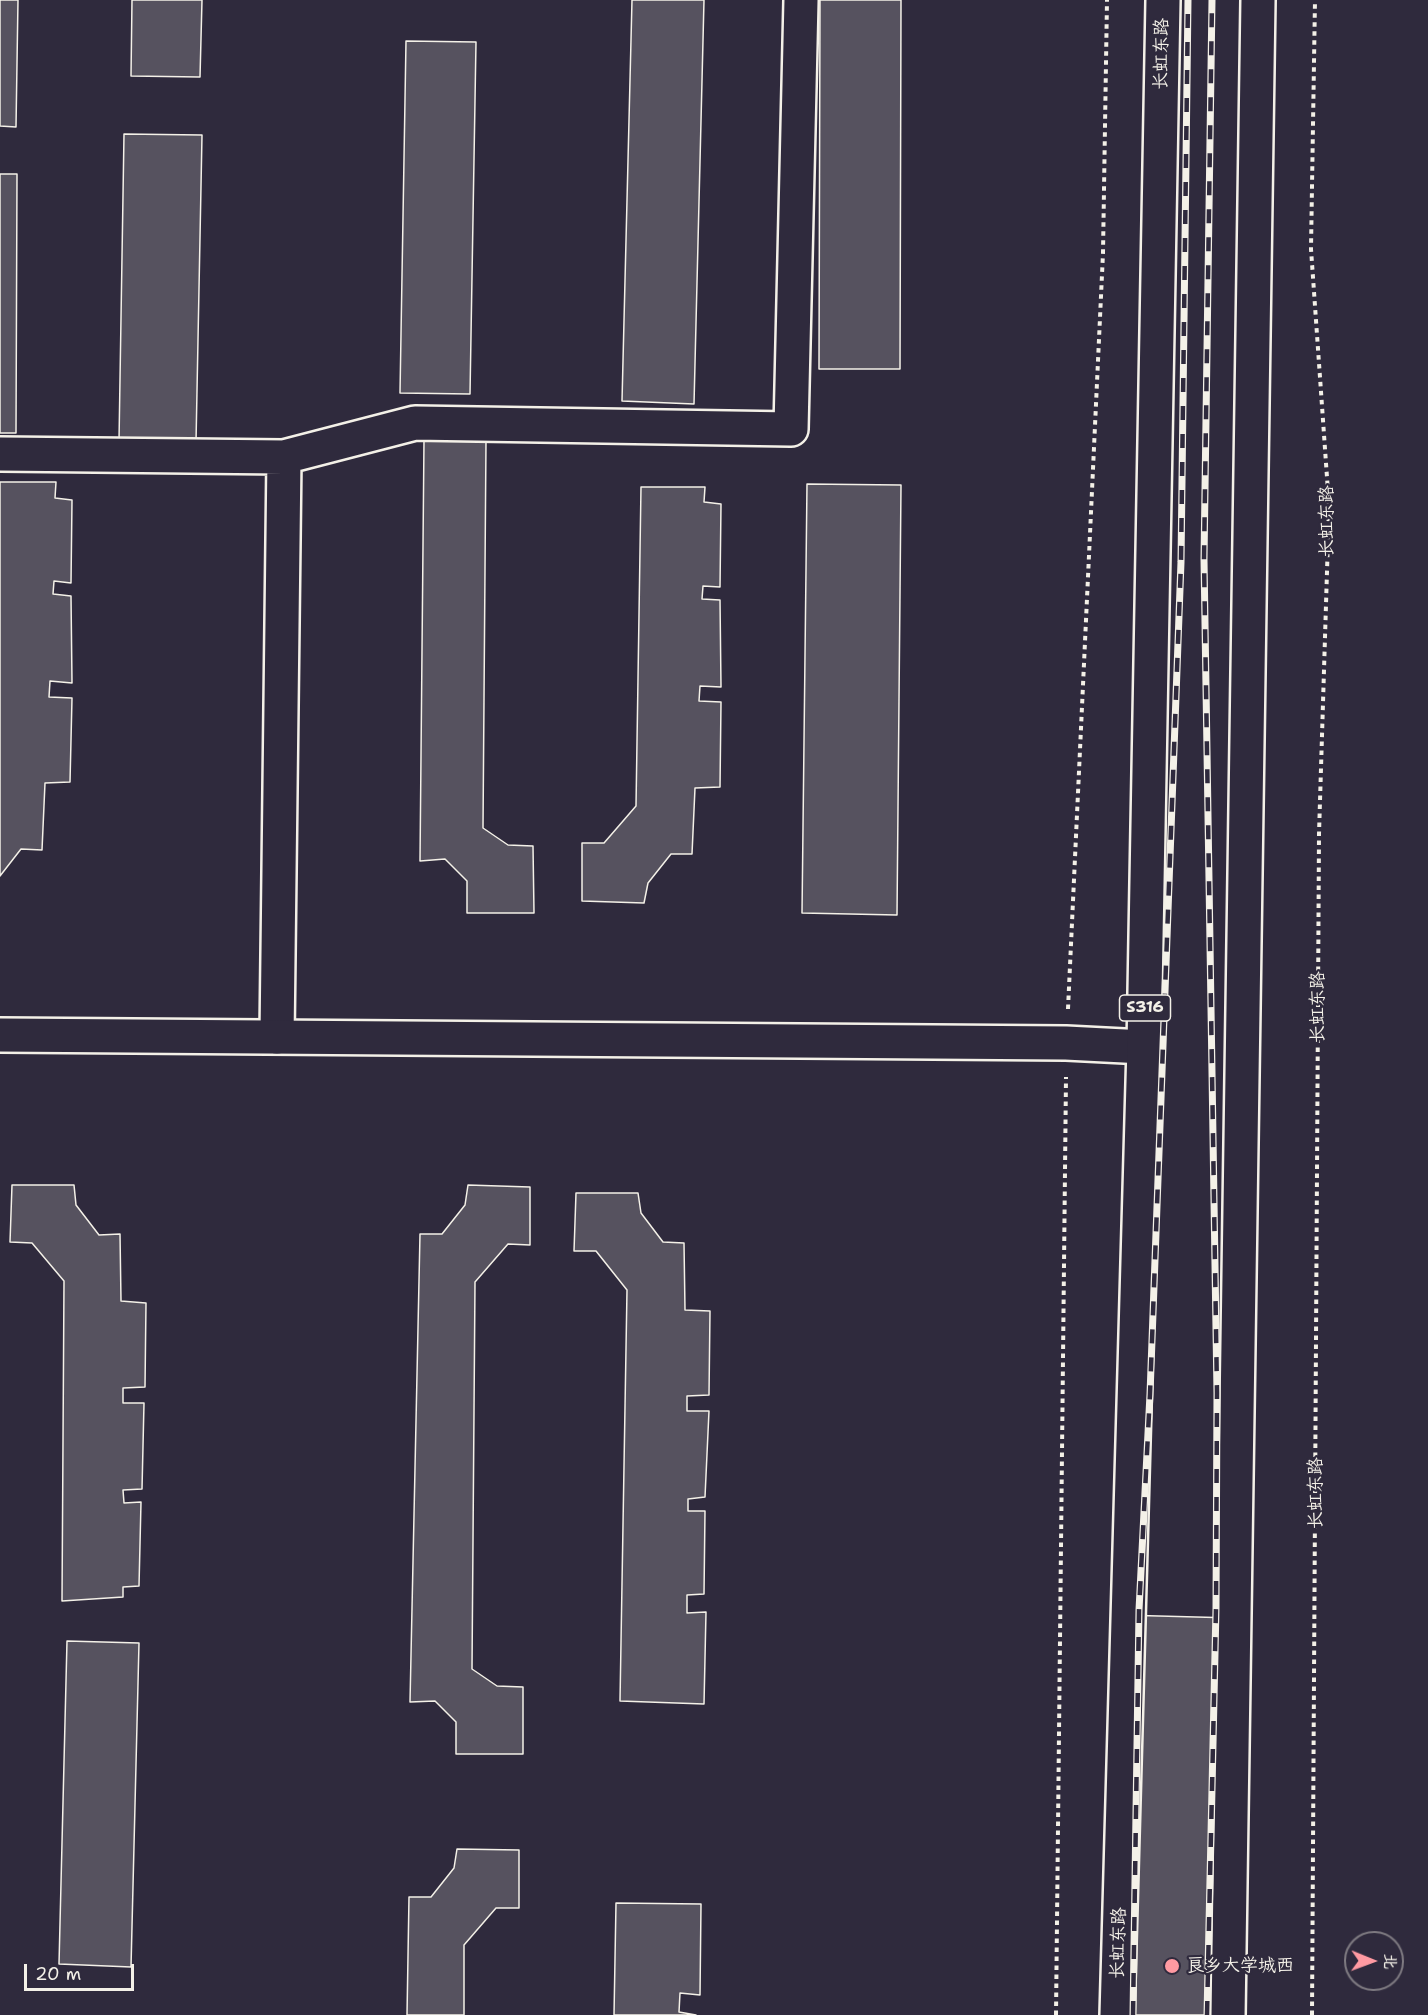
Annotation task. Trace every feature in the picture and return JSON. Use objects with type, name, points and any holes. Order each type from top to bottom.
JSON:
[{"type":"main road","points":[[0,454],[284,457],[415,423],[791,429],[801,0]]},
{"type":"main road","name":"长虹东路","points":[[1117,2015],[1144,1047],[1163,0]]},
{"type":"main road","points":[[1228,2015],[1258,0]]},
{"type":"main road","points":[[277,1036],[284,457]]},
{"type":"main road","points":[[0,1035],[1066,1043],[1144,1047]]},
{"type":"path","name":"长虹东路","points":[[1312,2015],[1319,846],[1329,506],[1311,249],[1315,0]]},
{"type":"building","points":[[0,0],[18,0],[16,127],[0,126]]},
{"type":"building","points":[[132,0],[202,0],[200,77],[131,76]]},
{"type":"building","points":[[632,0],[704,0],[694,404],[622,401]]},
{"type":"building","points":[[820,0],[901,0],[900,369],[819,369]]},
{"type":"building","points":[[406,41],[476,42],[470,394],[400,393]]},
{"type":"building","points":[[124,134],[202,135],[196,442],[119,441]]},
{"type":"building","points":[[0,174],[17,174],[16,433],[0,433]]},
{"type":"building","points":[[424,440],[486,441],[483,828],[508,845],[533,846],[534,913],[467,913],[467,881],[445,859],[420,861]]},
{"type":"building","points":[[0,482],[56,482],[55,498],[72,500],[71,583],[54,581],[53,594],[71,596],[72,683],[50,681],[49,697],[72,698],[70,782],[45,783],[42,850],[21,849],[0,876]]},
{"type":"building","points":[[807,484],[901,485],[897,915],[802,913]]},
{"type":"building","points":[[641,487],[705,487],[704,502],[721,504],[720,587],[703,586],[702,599],[720,600],[721,687],[700,686],[699,701],[721,702],[720,787],[695,788],[692,854],[671,854],[648,883],[644,903],[582,901],[582,843],[604,843],[636,806]]},
{"type":"building","points":[[12,1185],[74,1185],[76,1205],[99,1235],[120,1234],[121,1301],[146,1303],[145,1387],[123,1388],[123,1403],[144,1403],[142,1489],[123,1490],[124,1503],[141,1502],[139,1586],[123,1587],[123,1597],[62,1601],[64,1281],[32,1243],[10,1242]]},
{"type":"building","points":[[468,1185],[530,1187],[530,1245],[508,1244],[475,1282],[472,1669],[497,1686],[523,1687],[523,1754],[456,1754],[456,1722],[435,1701],[410,1702],[420,1234],[442,1234],[465,1205]]},
{"type":"building","points":[[576,1193],[638,1193],[641,1213],[663,1242],[684,1243],[685,1310],[710,1311],[709,1395],[687,1396],[687,1411],[709,1411],[705,1497],[688,1499],[688,1511],[705,1511],[704,1594],[687,1595],[687,1613],[706,1612],[704,1704],[620,1701],[627,1290],[596,1251],[574,1251]]},
{"type":"building","points":[[1121,1615],[1234,1618],[1226,2015],[1114,2015]]},
{"type":"building","points":[[67,1641],[139,1643],[131,1967],[59,1964]]},
{"type":"building","points":[[457,1849],[519,1850],[519,1908],[496,1908],[464,1945],[464,2015],[407,2015],[409,1897],[431,1897],[454,1868]]},
{"type":"building","points":[[616,1903],[701,1904],[700,1995],[680,1993],[679,2012],[696,2015],[614,2015]]},
{"type":"railway","points":[[1133,2015],[1139,1610],[1150,1394],[1181,562],[1188,0]]},
{"type":"railway","points":[[1207,2015],[1216,1608],[1217,1393],[1204,559],[1212,0]]},
{"type":"place","name":"良乡大学城西","points":[[1172,1966]]}]
